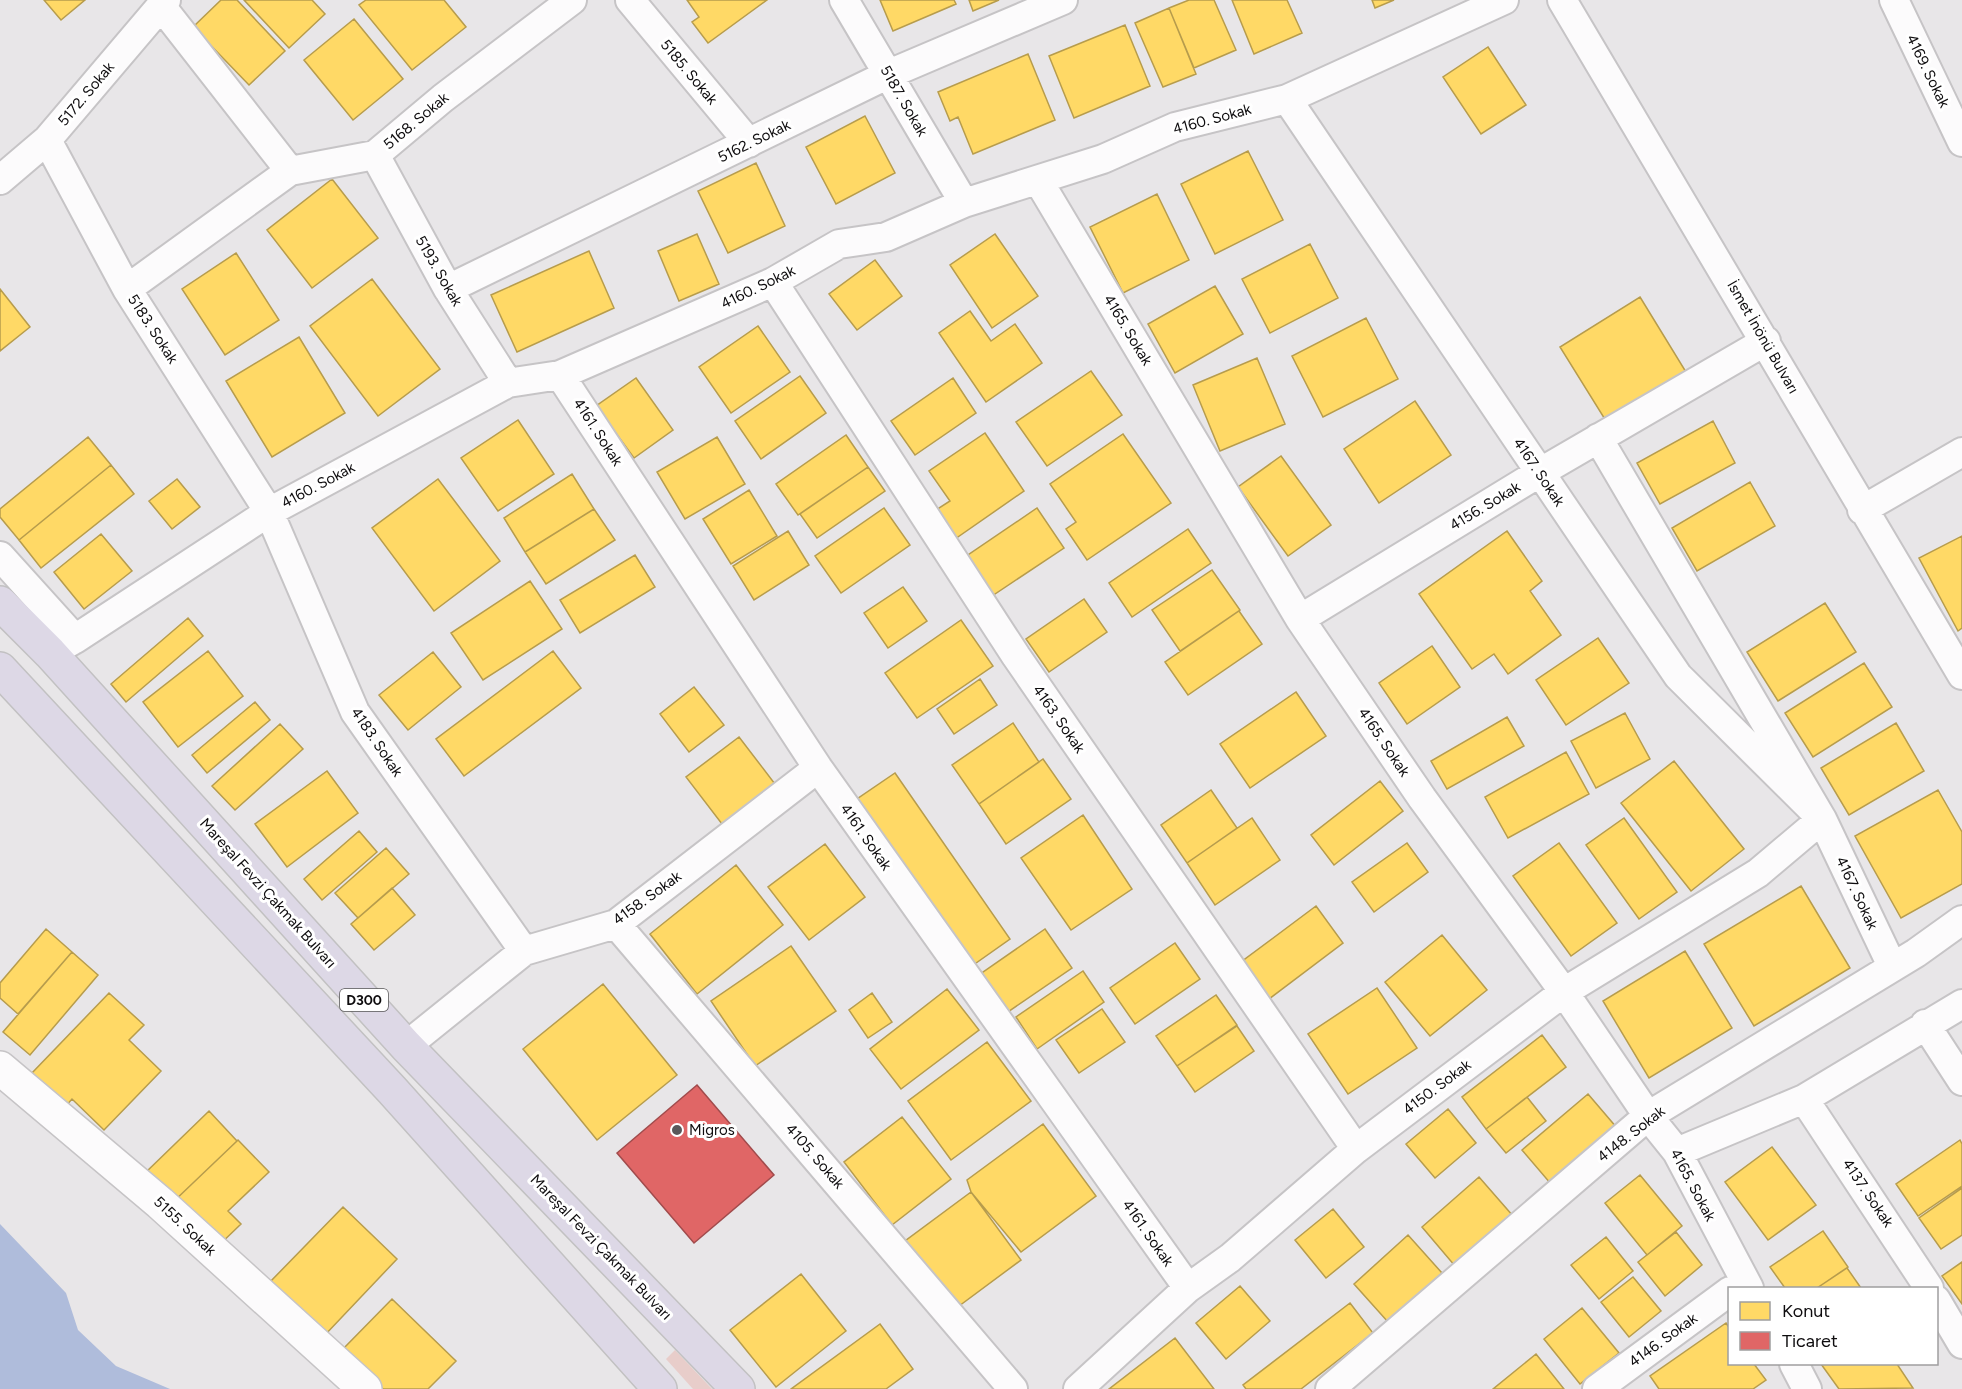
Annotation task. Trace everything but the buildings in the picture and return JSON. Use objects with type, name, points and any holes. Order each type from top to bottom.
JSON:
[{"type":"highway","name":"Mareşal Fevzi Çakmak Bulvarı","points":[[0,603],[63,646],[406,1046],[738,1389]]},
{"type":"highway","name":"D300","points":[[0,669],[392,1090],[660,1389]]},
{"type":"street","name":"5168. Sokak","points":[[127,289],[290,171],[375,155],[443,98],[572,0]]},
{"type":"street","name":"5185. Sokak","points":[[630,0],[749,143]]},
{"type":"street","name":"5187. Sokak","points":[[844,0],[964,203]]},
{"type":"street","name":"5162. Sokak","points":[[448,290],[889,74],[1064,0]]},
{"type":"street","name":"4160. Sokak","points":[[63,646],[269,512],[508,383],[560,375],[773,282],[840,244],[886,237],[964,203],[1102,159],[1175,127],[1287,99],[1504,0]]},
{"type":"street","name":"İsmet İnönü Bulvarı","points":[[1562,0],[1962,675]]},
{"type":"street","name":"4169. Sokak","points":[[1894,0],[1962,142]]},
{"type":"street","name":"5172. Sokak","points":[[0,180],[47,140],[164,3]]},
{"type":"street","points":[[164,3],[290,171]]},
{"type":"street","name":"4167. Sokak","points":[[1287,99],[1678,676],[1822,819]]},
{"type":"street","name":"5183. Sokak","points":[[47,140],[127,289],[269,512]]},
{"type":"street","name":"5193. Sokak","points":[[375,155],[448,290],[508,383]]},
{"type":"street","name":"4165. Sokak","points":[[1038,180],[1300,619],[1422,798],[1564,992],[1648,1116],[1677,1152],[1739,1287]]},
{"type":"street","name":"4163. Sokak","points":[[773,282],[1017,656],[1356,1149]]},
{"type":"street","name":"4156. Sokak","points":[[1300,619],[1539,473],[1766,341]]},
{"type":"street","name":"4161. Sokak","points":[[560,375],[818,768],[1188,1288]]},
{"type":"street","name":"4167. Sokak","points":[[1598,438],[1822,819],[1892,966]]},
{"type":"street","points":[[1863,510],[1962,452]]},
{"type":"street","name":"4183. Sokak","points":[[269,512],[355,712],[524,951]]},
{"type":"street","points":[[0,556],[63,646]]},
{"type":"street","name":"4158. Sokak","points":[[406,1046],[524,951],[616,924],[818,768]]},
{"type":"street","name":"4150. Sokak","points":[[1078,1389],[1188,1288],[1230,1258],[1356,1149],[1564,992],[1758,873],[1822,819]]},
{"type":"street","name":"4148. Sokak","points":[[1330,1389],[1648,1116],[1916,953],[1962,920]]},
{"type":"street","name":"4105. Sokak","points":[[616,924],[1013,1389]]},
{"type":"street","points":[[1677,1152],[1804,1099],[1925,1024],[1962,1004]]},
{"type":"street","points":[[1925,1024],[1962,1081]]},
{"type":"street","name":"5155. Sokak","points":[[0,1068],[160,1203],[365,1389]]},
{"type":"street","name":"4137. Sokak","points":[[1804,1099],[1928,1287]]},
{"type":"street","name":"4146. Sokak","points":[[1597,1389],[1728,1295]]},
{"type":"street","points":[[1938,1303],[1962,1344]]},
{"type":"street","points":[[1795,1365],[1807,1389]]},
{"type":"shaded area","points":[[675,1350],[712,1389],[693,1389],[666,1359]]},
{"type":"water","points":[[0,1224],[66,1293],[78,1330],[116,1366],[170,1389],[0,1389]]},
{"type":"place","name":"Migros","points":[[677,1130]]}]
